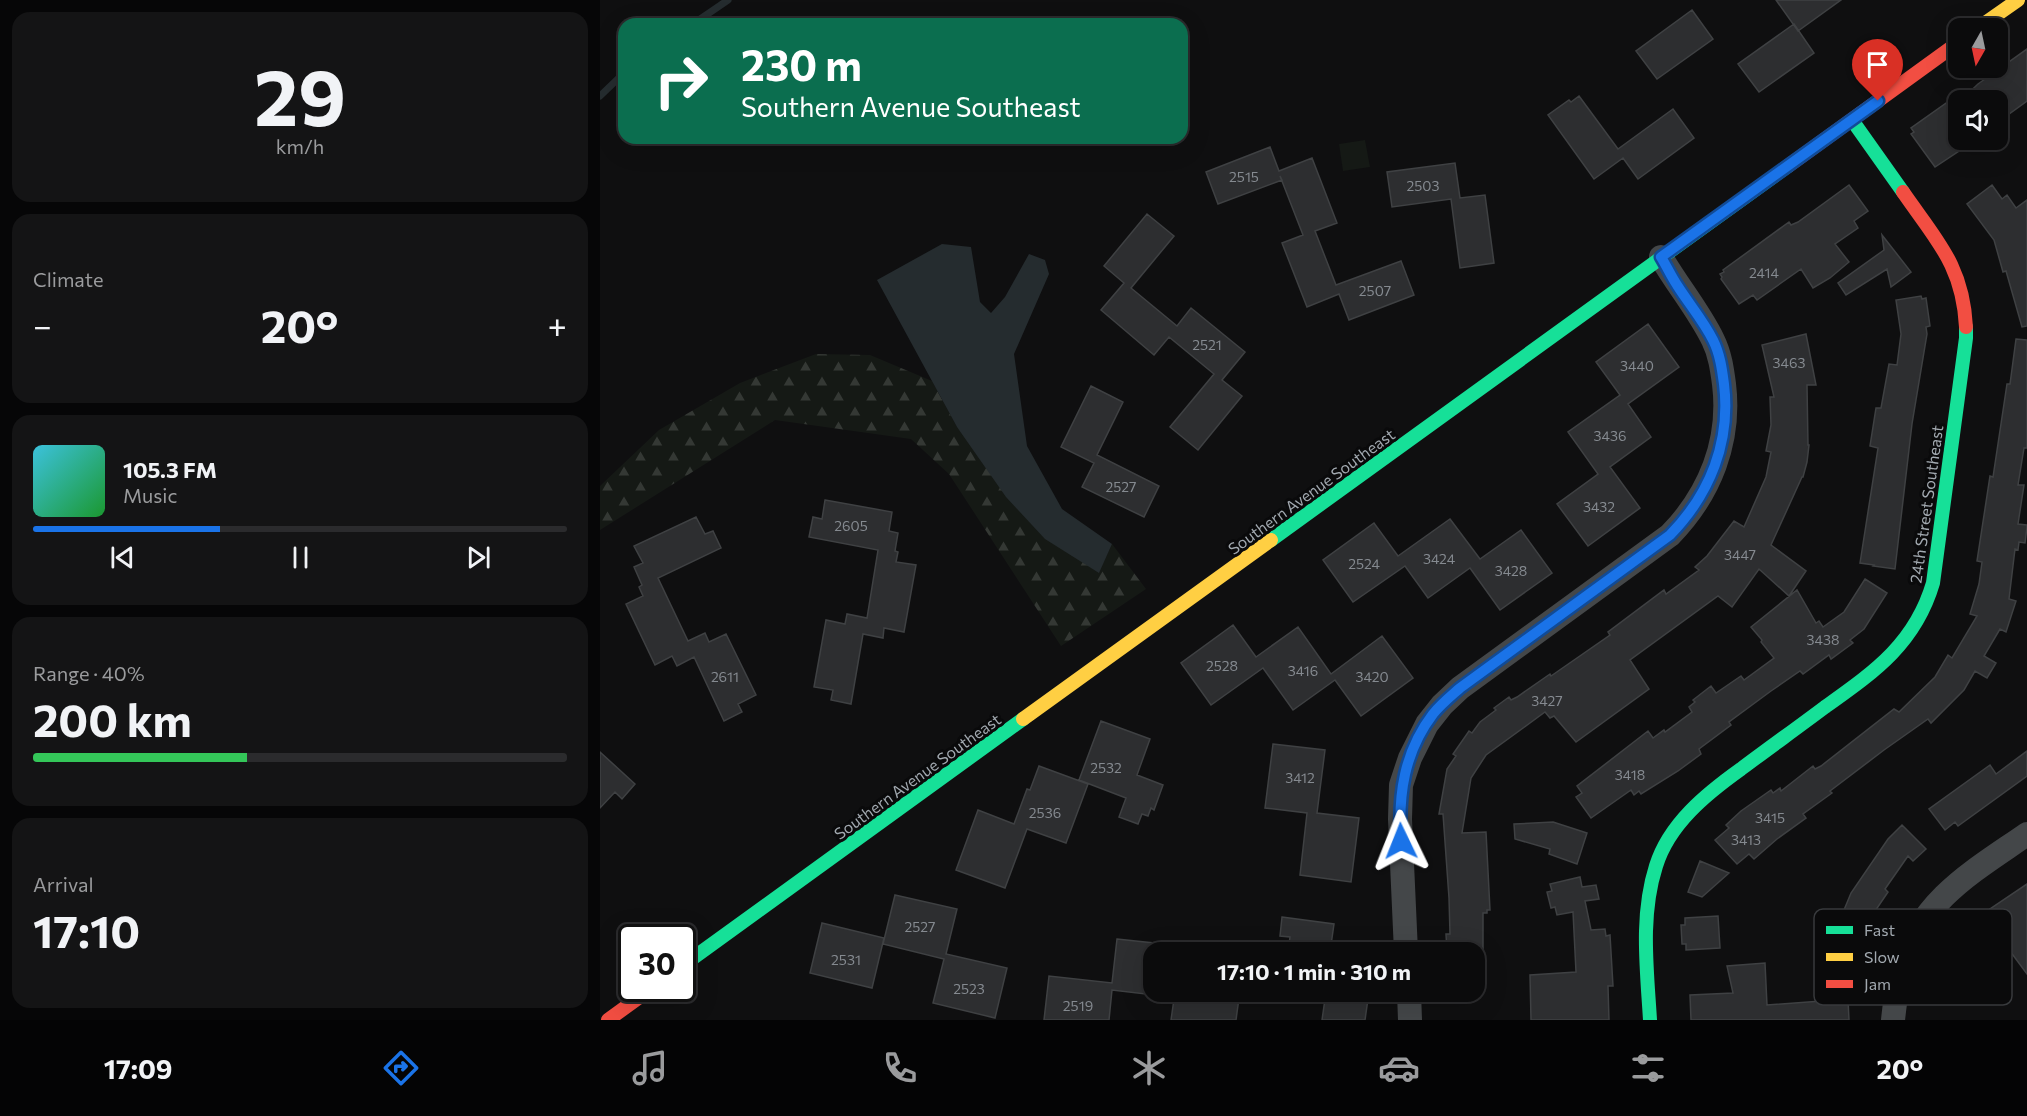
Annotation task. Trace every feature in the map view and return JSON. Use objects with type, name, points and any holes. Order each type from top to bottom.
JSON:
[{"type":"main road","points":[[1992,18],[2018,0]]},
{"type":"main road","name":"Southern Avenue Southeast","points":[[696,956],[1948,50]]},
{"type":"main road","name":"24th Street Southeast","points":[[1650,1020],[1645,921],[1647,901],[1657,860],[1672,830],[1701,798],[1889,658],[1916,625],[1933,583],[1966,338],[1964,301],[1958,277],[1948,256],[1852,120]]},
{"type":"main road","points":[[608,1020],[633,1002]]},
{"type":"street","points":[[1406,942],[1400,819],[1401,785],[1410,758],[1427,723],[1460,688],[1670,535],[1694,506],[1718,460],[1725,428],[1726,406],[1718,352],[1702,320],[1677,285],[1661,257]]},
{"type":"street","points":[[1931,909],[1958,882],[2027,834]]},
{"type":"street","points":[[1409,1002],[1410,1020]]},
{"type":"street","points":[[1893,1020],[1895,1005]]},
{"type":"green space","points":[[1365,140],[1370,167],[1343,171],[1339,144]]},
{"type":"green space","points":[[816,354],[870,355],[932,381],[957,427],[1099,572],[1112,544],[1146,589],[1061,646],[949,474],[911,439],[775,420],[600,530],[600,486],[659,430],[740,383]]},
{"type":"shaded area","points":[[942,244],[971,247],[980,302],[991,313],[1005,297],[1029,254],[1045,260],[1049,274],[1014,354],[1027,446],[1062,509],[1112,544],[1099,573],[1045,539],[1006,497],[957,427],[877,280]]},
{"type":"building","points":[[1776,0],[1841,0],[1798,31]]},
{"type":"building","points":[[1692,10],[1713,39],[1657,79],[1636,51]]},
{"type":"building","points":[[1794,24],[1814,53],[1759,92],[1738,64]]},
{"type":"building","points":[[2027,49],[2027,101],[2008,115],[2008,90],[1972,90],[1986,78],[2008,78],[2008,63]]},
{"type":"building","points":[[1579,96],[1618,149],[1673,109],[1694,138],[1638,179],[1623,158],[1594,179],[1548,115],[1569,100],[1571,102]]},
{"type":"building","points":[[1948,102],[1948,150],[1959,151],[1935,167],[1911,134],[1914,132],[1911,128]]},
{"type":"building","points":[[1270,147],[1279,171],[1312,158],[1337,223],[1315,231],[1336,285],[1401,261],[1414,295],[1349,320],[1339,294],[1307,307],[1282,243],[1303,235],[1282,180],[1218,204],[1206,172]]},
{"type":"building","points":[[1455,163],[1460,198],[1485,195],[1494,263],[1460,268],[1451,199],[1392,207],[1387,172]]},
{"type":"building","points":[[1849,185],[1868,211],[1854,221],[1858,228],[1835,244],[1849,262],[1830,278],[1813,288],[1801,269],[1757,300],[1753,295],[1739,304],[1721,279],[1720,274],[1724,272],[1723,270],[1789,222],[1791,225],[1798,222]]},
{"type":"building","points":[[1992,185],[2002,199],[2007,195],[2016,208],[2027,200],[2027,326],[2022,327],[2006,271],[2003,272],[1994,240],[1967,204]]},
{"type":"building","points":[[1147,214],[1174,236],[1131,288],[1177,326],[1191,308],[1245,352],[1222,380],[1242,396],[1198,450],[1170,427],[1214,374],[1169,337],[1154,355],[1101,310],[1124,283],[1104,266]]},
{"type":"building","points":[[1882,235],[1911,272],[1891,287],[1887,269],[1846,295],[1838,283],[1884,250]]},
{"type":"building","points":[[1921,296],[1922,299],[1926,298],[1930,326],[1926,327],[1927,334],[1912,424],[1895,569],[1860,563],[1878,448],[1870,446],[1876,408],[1881,408],[1889,364],[1897,365],[1901,334],[1896,300]]},
{"type":"building","points":[[1648,324],[1679,367],[1628,404],[1651,437],[1610,467],[1640,508],[1588,546],[1557,504],[1598,474],[1568,432],[1620,395],[1596,362]]},
{"type":"building","points":[[1806,334],[1816,385],[1807,385],[1809,445],[1803,477],[1771,545],[1806,571],[1789,596],[1759,569],[1732,607],[1718,596],[1630,660],[1649,689],[1576,742],[1554,716],[1550,718],[1545,712],[1486,755],[1471,778],[1462,833],[1486,832],[1490,910],[1483,913],[1483,942],[1446,942],[1446,934],[1450,934],[1449,898],[1443,814],[1439,814],[1447,769],[1456,756],[1453,754],[1469,731],[1472,733],[1480,722],[1496,710],[1494,708],[1509,697],[1511,700],[1517,697],[1550,674],[1551,676],[1610,635],[1608,632],[1664,590],[1666,594],[1699,570],[1695,567],[1707,556],[1734,521],[1744,527],[1766,477],[1771,452],[1766,451],[1771,425],[1770,397],[1774,397],[1762,345]]},
{"type":"building","points":[[2016,339],[2027,340],[2027,448],[2024,448],[2018,485],[2024,485],[2018,524],[2027,525],[2027,527],[2025,543],[2019,542],[2018,550],[2015,549],[2009,599],[2016,601],[2006,632],[2000,629],[1984,656],[1996,663],[1987,678],[1975,671],[1964,690],[1931,723],[1928,719],[1830,791],[1832,793],[1803,814],[1806,818],[1754,859],[1749,854],[1737,864],[1715,840],[1729,828],[1726,825],[1741,811],[1771,790],[1773,793],[1780,788],[1781,791],[1813,766],[1815,769],[1821,766],[1894,709],[1899,712],[1935,677],[1948,655],[1952,658],[1977,616],[1970,614],[1979,584],[1982,562],[1977,561],[1990,476],[1993,477]]},
{"type":"building","points":[[1091,386],[1123,402],[1097,455],[1159,486],[1144,517],[1082,487],[1094,463],[1061,447]]},
{"type":"building","points":[[825,500],[892,512],[889,531],[898,533],[896,562],[916,565],[904,632],[884,628],[883,638],[863,634],[851,704],[831,700],[833,690],[814,687],[826,620],[845,624],[847,614],[867,618],[878,550],[809,537],[813,517],[822,519]]},
{"type":"building","points":[[696,517],[705,534],[713,531],[721,548],[658,578],[688,641],[705,633],[709,642],[726,634],[756,695],[738,704],[742,712],[724,721],[694,657],[677,666],[672,656],[655,665],[626,604],[643,596],[639,587],[642,585],[634,567],[643,563],[634,546]]},
{"type":"building","points":[[1450,519],[1480,559],[1521,530],[1552,573],[1500,610],[1470,568],[1428,598],[1405,566],[1353,602],[1323,560],[1374,523],[1398,556]]},
{"type":"building","points":[[1865,579],[1887,593],[1864,629],[1850,640],[1853,643],[1831,659],[1829,655],[1803,674],[1800,671],[1771,691],[1729,722],[1731,725],[1699,749],[1701,754],[1678,771],[1641,794],[1639,791],[1634,795],[1631,790],[1591,818],[1576,797],[1582,793],[1577,786],[1648,731],[1653,738],[1692,712],[1689,707],[1695,702],[1693,700],[1711,686],[1716,693],[1741,676],[1744,680],[1774,658],[1751,627],[1797,590],[1816,623],[1819,621],[1823,627],[1844,612]]},
{"type":"building","points":[[1233,625],[1256,657],[1298,627],[1331,674],[1382,636],[1413,678],[1361,716],[1335,680],[1293,710],[1263,668],[1211,705],[1181,663]]},
{"type":"building","points":[[1101,721],[1150,739],[1137,775],[1163,785],[1154,810],[1151,808],[1148,816],[1142,814],[1138,824],[1119,817],[1126,798],[1079,780]]},
{"type":"building","points":[[1273,744],[1325,750],[1317,813],[1359,818],[1351,882],[1300,875],[1307,813],[1265,808]]},
{"type":"building","points":[[2027,751],[2027,776],[1958,826],[1955,822],[1945,830],[1929,809],[1990,765],[1996,774]]},
{"type":"building","points":[[600,752],[635,784],[622,799],[615,792],[600,808]]},
{"type":"building","points":[[1039,766],[1088,784],[1066,843],[1027,829],[1005,888],[956,870],[978,810],[1014,824],[1027,789],[1030,790]]},
{"type":"building","points":[[1553,822],[1587,833],[1577,864],[1549,854],[1550,849],[1515,839],[1514,824]]},
{"type":"building","points":[[1902,825],[1926,849],[1913,861],[1908,856],[1885,889],[1888,892],[1876,909],[1844,909],[1851,893],[1888,839]]},
{"type":"building","points":[[1700,861],[1729,873],[1702,897],[1688,892]]},
{"type":"building","points":[[1580,877],[1582,887],[1596,885],[1599,899],[1585,901],[1591,930],[1605,929],[1606,936],[1610,935],[1613,986],[1608,986],[1609,1020],[1531,1020],[1530,975],[1576,972],[1573,912],[1557,915],[1555,907],[1551,908],[1547,892],[1552,891],[1550,884]]},
{"type":"building","points":[[2027,884],[2027,974],[2012,954],[2012,909],[1990,909]]},
{"type":"building","points":[[895,895],[957,909],[946,954],[1007,968],[995,1018],[933,1003],[944,959],[883,944]]},
{"type":"building","points":[[1718,916],[1720,948],[1686,950],[1686,944],[1682,944],[1681,925],[1685,925],[1685,918]]},
{"type":"building","points":[[1282,917],[1334,924],[1331,942],[1289,942],[1290,937],[1280,936]]},
{"type":"building","points":[[822,923],[884,938],[872,988],[810,973]]},
{"type":"building","points":[[1117,939],[1145,942],[1143,994],[1112,990],[1109,1020],[1044,1020],[1049,976],[1112,983]]},
{"type":"building","points":[[1765,963],[1767,1005],[1814,1002],[1814,1005],[1848,1005],[1849,1020],[1691,1020],[1690,995],[1733,993],[1727,966]]},
{"type":"building","points":[[1174,1002],[1238,1002],[1236,1020],[1171,1020]]},
{"type":"building","points":[[1325,1002],[1368,1002],[1365,1020],[1322,1020]]},
{"type":"waterway","points":[[702,18],[728,0]]},
{"type":"waterway","points":[[600,96],[618,79]]},
{"type":"traffic: fast","points":[[1852,120],[1903,192]]},
{"type":"traffic: fast","points":[[1271,540],[1788,166]]},
{"type":"traffic: fast","points":[[1650,1020],[1646,962],[1648,904],[1656,866],[1679,823],[1715,789],[1860,681],[1891,655],[1904,640],[1925,604],[1933,583],[1966,327]]},
{"type":"traffic: fast","points":[[696,956],[1023,719]]},
{"type":"traffic: slow","points":[[1992,18],[2018,0]]},
{"type":"traffic: slow","points":[[1023,719],[1271,540]]},
{"type":"traffic: jam","points":[[1788,166],[1948,50]]},
{"type":"traffic: jam","points":[[1903,192],[1946,254],[1960,286],[1966,327]]},
{"type":"traffic: jam","points":[[608,1020],[633,1002]]},
{"type":"route","points":[[1401,841],[1401,785],[1416,745],[1434,714],[1460,688],[1670,535],[1694,506],[1714,471],[1721,450],[1726,420],[1721,362],[1702,320],[1677,285],[1661,257],[1878,101]]}]
